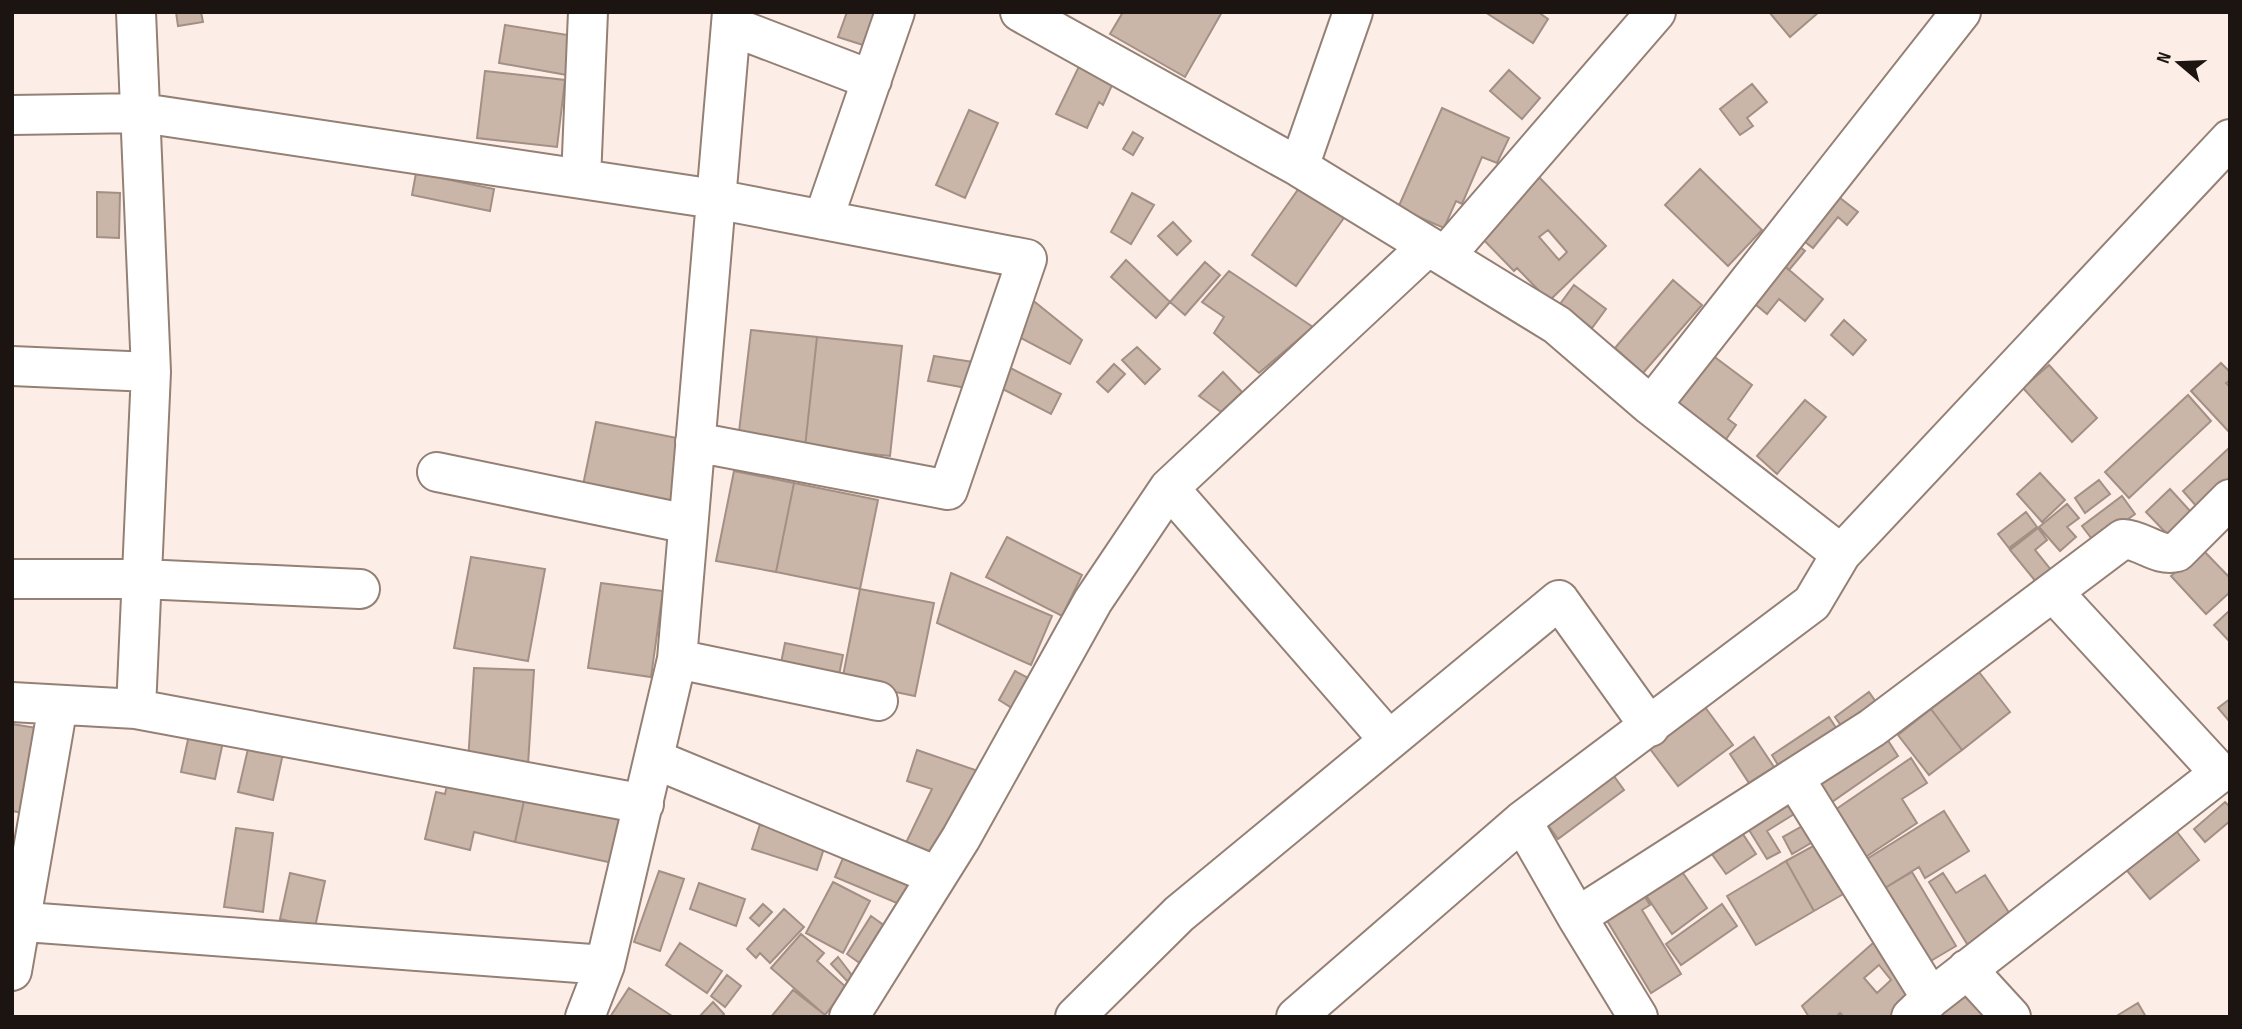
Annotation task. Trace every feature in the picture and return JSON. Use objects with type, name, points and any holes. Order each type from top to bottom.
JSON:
[{"type":"street","points":[[136,12],[151,372],[136,709]]},
{"type":"street","points":[[581,179],[588,12]]},
{"type":"street","points":[[823,220],[895,12]]},
{"type":"street","points":[[1020,12],[1299,167],[1557,325],[1651,406],[1841,554]]},
{"type":"street","points":[[1299,167],[1353,12]]},
{"type":"street","points":[[849,1017],[961,838],[1093,601],[1169,488],[1437,251],[1656,12]]},
{"type":"street","points":[[1651,406],[1961,12]]},
{"type":"street","points":[[585,1017],[605,965],[677,659],[732,19],[872,80]]},
{"type":"street","points":[[12,115],[142,113],[715,200],[1027,259],[948,490],[695,443]]},
{"type":"street","points":[[1296,1017],[1522,821],[1812,603],[1841,554],[2230,139]]},
{"type":"street","points":[[12,366],[151,372]]},
{"type":"street","points":[[437,472],[688,524]]},
{"type":"street","points":[[1169,488],[1389,740]]},
{"type":"street","points":[[1577,917],[1872,729],[2123,539],[2138,542],[2160,552],[2176,552],[2230,499]]},
{"type":"street","points":[[12,579],[142,579],[360,589]]},
{"type":"street","points":[[1796,779],[1921,1007],[2220,773],[2053,592]]},
{"type":"street","points":[[1075,1017],[1179,914],[1559,600],[1650,727]]},
{"type":"street","points":[[677,659],[878,701]]},
{"type":"street","points":[[12,702],[136,709],[645,804]]},
{"type":"street","points":[[12,971],[16,921],[58,705]]},
{"type":"street","points":[[654,759],[937,876]]},
{"type":"street","points":[[1522,821],[1577,917],[1626,1012]]},
{"type":"street","points":[[16,921],[605,965]]},
{"type":"street","points":[[1967,969],[2011,1017]]},
{"type":"building","points":[[176,12],[201,12],[203,22],[178,26]]},
{"type":"building","points":[[847,12],[877,12],[866,46],[838,37]]},
{"type":"building","points":[[1123,12],[1222,12],[1185,77],[1110,34]]},
{"type":"building","points":[[1485,12],[1538,12],[1548,19],[1533,43]]},
{"type":"building","points":[[1769,12],[1819,12],[1790,37]]},
{"type":"building","points":[[505,25],[574,36],[567,75],[499,63]]},
{"type":"building","points":[[1084,56],[1118,72],[1103,105],[1099,102],[1087,128],[1056,114]]},
{"type":"building","points":[[1509,70],[1540,98],[1522,119],[1490,91]]},
{"type":"building","points":[[485,71],[565,80],[557,147],[477,138]]},
{"type":"building","points":[[1752,84],[1767,102],[1747,118],[1753,126],[1740,135],[1720,109]]},
{"type":"building","points":[[1442,108],[1509,138],[1497,163],[1482,157],[1462,204],[1456,201],[1444,228],[1398,208]]},
{"type":"building","points":[[969,110],[998,123],[965,198],[936,185]]},
{"type":"building","points":[[1133,132],[1143,138],[1133,155],[1123,149]]},
{"type":"building","points":[[1700,169],[1762,230],[1728,266],[1665,205]]},
{"type":"building","points":[[1534,172],[1606,246],[1549,301],[1517,268],[1514,271],[1474,230]],"holes":[[[1548,230],[1567,252],[1559,260],[1539,237]]]},
{"type":"building","points":[[416,173],[494,189],[490,211],[412,195]]},
{"type":"building","points":[[1304,181],[1348,212],[1296,286],[1252,255]]},
{"type":"building","points":[[97,192],[120,193],[119,238],[97,237]]},
{"type":"building","points":[[1132,193],[1154,205],[1131,244],[1111,232]]},
{"type":"building","points":[[1835,194],[1858,212],[1847,225],[1838,217],[1813,248],[1800,238]]},
{"type":"building","points":[[1173,222],[1191,241],[1177,255],[1158,236]]},
{"type":"building","points":[[1795,243],[1805,251],[1789,270],[1780,262]]},
{"type":"building","points":[[1126,260],[1170,302],[1156,318],[1111,277]]},
{"type":"building","points":[[1205,262],[1220,275],[1185,315],[1170,302]]},
{"type":"building","points":[[1780,262],[1823,299],[1805,321],[1779,299],[1767,314],[1749,299]]},
{"type":"building","points":[[1229,271],[1313,327],[1259,373],[1214,333],[1224,317],[1202,302]]},
{"type":"building","points":[[1673,280],[1702,305],[1643,373],[1615,348]]},
{"type":"building","points":[[1574,285],[1606,309],[1592,328],[1560,304]]},
{"type":"building","points":[[1025,294],[1082,340],[1070,364],[1006,330]]},
{"type":"building","points":[[1844,320],[1866,340],[1853,355],[1831,335]]},
{"type":"building","points":[[751,330],[817,337],[805,447],[738,440]]},
{"type":"building","points":[[817,337],[902,346],[890,456],[805,447]]},
{"type":"building","points":[[1700,346],[1752,385],[1728,419],[1736,425],[1724,442],[1662,396]]},
{"type":"building","points":[[1137,347],[1160,369],[1145,384],[1122,360]]},
{"type":"building","points":[[934,356],[980,363],[972,389],[928,381]]},
{"type":"building","points":[[997,361],[1061,394],[1051,414],[987,381]]},
{"type":"building","points":[[2221,363],[2230,372],[2230,380],[2226,383],[2230,387],[2230,433],[2191,391]]},
{"type":"building","points":[[1114,364],[1125,374],[1108,392],[1097,382]]},
{"type":"building","points":[[2049,365],[2097,418],[2072,442],[2023,388]]},
{"type":"building","points":[[1223,372],[1242,392],[1221,412],[1199,396]]},
{"type":"building","points":[[2188,395],[2211,421],[2129,498],[2105,472]]},
{"type":"building","points":[[1805,400],[1826,417],[1777,474],[1757,456]]},
{"type":"building","points":[[596,422],[687,440],[672,513],[581,495]]},
{"type":"building","points":[[2230,447],[2230,479],[2198,508],[2183,491]]},
{"type":"building","points":[[734,471],[794,483],[776,572],[716,561]]},
{"type":"building","points":[[2040,473],[2065,500],[2042,522],[2017,494]]},
{"type":"building","points":[[2099,480],[2110,494],[2085,513],[2075,498]]},
{"type":"building","points":[[794,483],[878,500],[860,589],[776,572]]},
{"type":"building","points":[[2170,489],[2191,512],[2167,534],[2146,512]]},
{"type":"building","points":[[2122,496],[2135,514],[2095,543],[2082,526]]},
{"type":"building","points":[[2067,504],[2079,518],[2067,527],[2076,537],[2060,551],[2039,527]]},
{"type":"building","points":[[2026,512],[2037,527],[2009,548],[1998,534]]},
{"type":"building","points":[[2038,528],[2047,540],[2035,550],[2052,571],[2037,583],[2010,550]]},
{"type":"building","points":[[1007,537],[1082,575],[1062,616],[986,577]]},
{"type":"building","points":[[2201,548],[2230,578],[2230,592],[2206,614],[2171,576]]},
{"type":"building","points":[[471,557],[545,569],[528,661],[454,648]]},
{"type":"building","points":[[951,573],[1052,616],[1031,665],[937,623]]},
{"type":"building","points":[[601,583],[663,591],[651,677],[588,668]]},
{"type":"building","points":[[860,589],[934,603],[915,696],[842,681]]},
{"type":"building","points":[[2230,610],[2230,642],[2214,625]]},
{"type":"building","points":[[785,643],[843,655],[838,680],[780,668]]},
{"type":"building","points":[[474,668],[534,670],[528,765],[468,762]]},
{"type":"building","points":[[1015,671],[1032,680],[1015,710],[999,700]]},
{"type":"building","points":[[1979,672],[2010,712],[1962,750],[1931,709]]},
{"type":"building","points":[[1869,692],[1883,712],[1849,737],[1835,717]]},
{"type":"building","points":[[1699,699],[1733,745],[1678,786],[1644,741]]},
{"type":"building","points":[[2230,699],[2230,722],[2218,708]]},
{"type":"building","points":[[1931,709],[1962,750],[1929,775],[1898,735]]},
{"type":"building","points":[[1829,717],[1842,737],[1784,775],[1772,755]]},
{"type":"building","points":[[192,721],[226,728],[215,779],[181,772]]},
{"type":"building","points":[[12,724],[43,729],[28,814],[12,811]]},
{"type":"building","points":[[1878,725],[1898,756],[1819,811],[1798,782]]},
{"type":"building","points":[[251,736],[285,744],[273,800],[238,792]]},
{"type":"building","points":[[1754,737],[1774,767],[1749,783],[1730,754]]},
{"type":"building","points":[[917,750],[981,772],[923,863],[901,853],[932,789],[907,781]]},
{"type":"building","points":[[1911,758],[1927,783],[1902,799],[1917,823],[1858,862],[1829,814]]},
{"type":"building","points":[[1611,772],[1624,790],[1558,839],[1545,821]]},
{"type":"building","points":[[448,781],[527,787],[515,842],[474,832],[470,850],[425,839],[436,792],[445,794]]},
{"type":"building","points":[[1793,783],[1807,806],[1767,831],[1780,852],[1767,859],[1741,817]]},
{"type":"building","points":[[527,787],[625,810],[613,863],[515,842]]},
{"type":"building","points":[[2225,802],[2230,807],[2230,821],[2205,842],[2194,829]]},
{"type":"building","points":[[1944,811],[1969,851],[1925,878],[1919,867],[1880,891],[1862,862]]},
{"type":"building","points":[[763,815],[828,836],[817,870],[752,849]]},
{"type":"building","points":[[1813,820],[1823,836],[1792,854],[1783,837]]},
{"type":"building","points":[[1735,822],[1756,854],[1726,874],[1704,843]]},
{"type":"building","points":[[236,828],[273,833],[263,912],[224,907]]},
{"type":"building","points":[[2174,828],[2199,860],[2150,899],[2124,867]]},
{"type":"building","points":[[1824,840],[1852,889],[1814,911],[1786,861]]},
{"type":"building","points":[[849,844],[917,874],[897,903],[835,877]]},
{"type":"building","points":[[1674,860],[1707,908],[1672,934],[1639,885]]},
{"type":"building","points":[[1786,861],[1814,911],[1756,945],[1727,896]]},
{"type":"building","points":[[659,871],[684,879],[660,951],[634,942]]},
{"type":"building","points":[[1912,872],[1956,946],[1924,965],[1880,891]]},
{"type":"building","points":[[290,873],[325,881],[315,927],[280,919]]},
{"type":"building","points":[[1943,873],[1956,893],[1985,875],[2013,919],[1969,947],[1929,882]]},
{"type":"building","points":[[833,882],[870,901],[843,953],[806,933]]},
{"type":"building","points":[[699,883],[745,899],[736,926],[690,909]]},
{"type":"building","points":[[1638,886],[1650,905],[1642,910],[1681,974],[1651,993],[1600,909]]},
{"type":"building","points":[[763,904],[772,912],[759,926],[750,918]]},
{"type":"building","points":[[1722,904],[1737,926],[1681,965],[1666,944]]},
{"type":"building","points":[[784,909],[804,927],[770,963],[760,953],[756,958],[747,949]]},
{"type":"building","points":[[871,916],[885,926],[861,964],[847,954]]},
{"type":"building","points":[[801,934],[824,953],[817,961],[847,988],[825,1015],[771,968]]},
{"type":"building","points":[[1881,936],[1920,994],[1896,1017],[1844,1017],[1840,1013],[1836,1017],[1809,1017],[1802,1006]],"holes":[[[1879,965],[1891,980],[1877,993],[1864,978]]]},
{"type":"building","points":[[680,943],[722,971],[707,993],[666,965]]},
{"type":"building","points":[[838,957],[854,978],[849,983],[831,964]]},
{"type":"building","points":[[727,975],[741,986],[725,1007],[711,996]]},
{"type":"building","points":[[1973,984],[1995,1017],[1939,1017]]},
{"type":"building","points":[[629,988],[672,1016],[672,1017],[610,1017]]},
{"type":"building","points":[[793,990],[825,1015],[824,1017],[771,1017]]},
{"type":"building","points":[[713,1002],[724,1014],[721,1017],[699,1017]]},
{"type":"building","points":[[2138,1003],[2146,1017],[2115,1017]]}]
